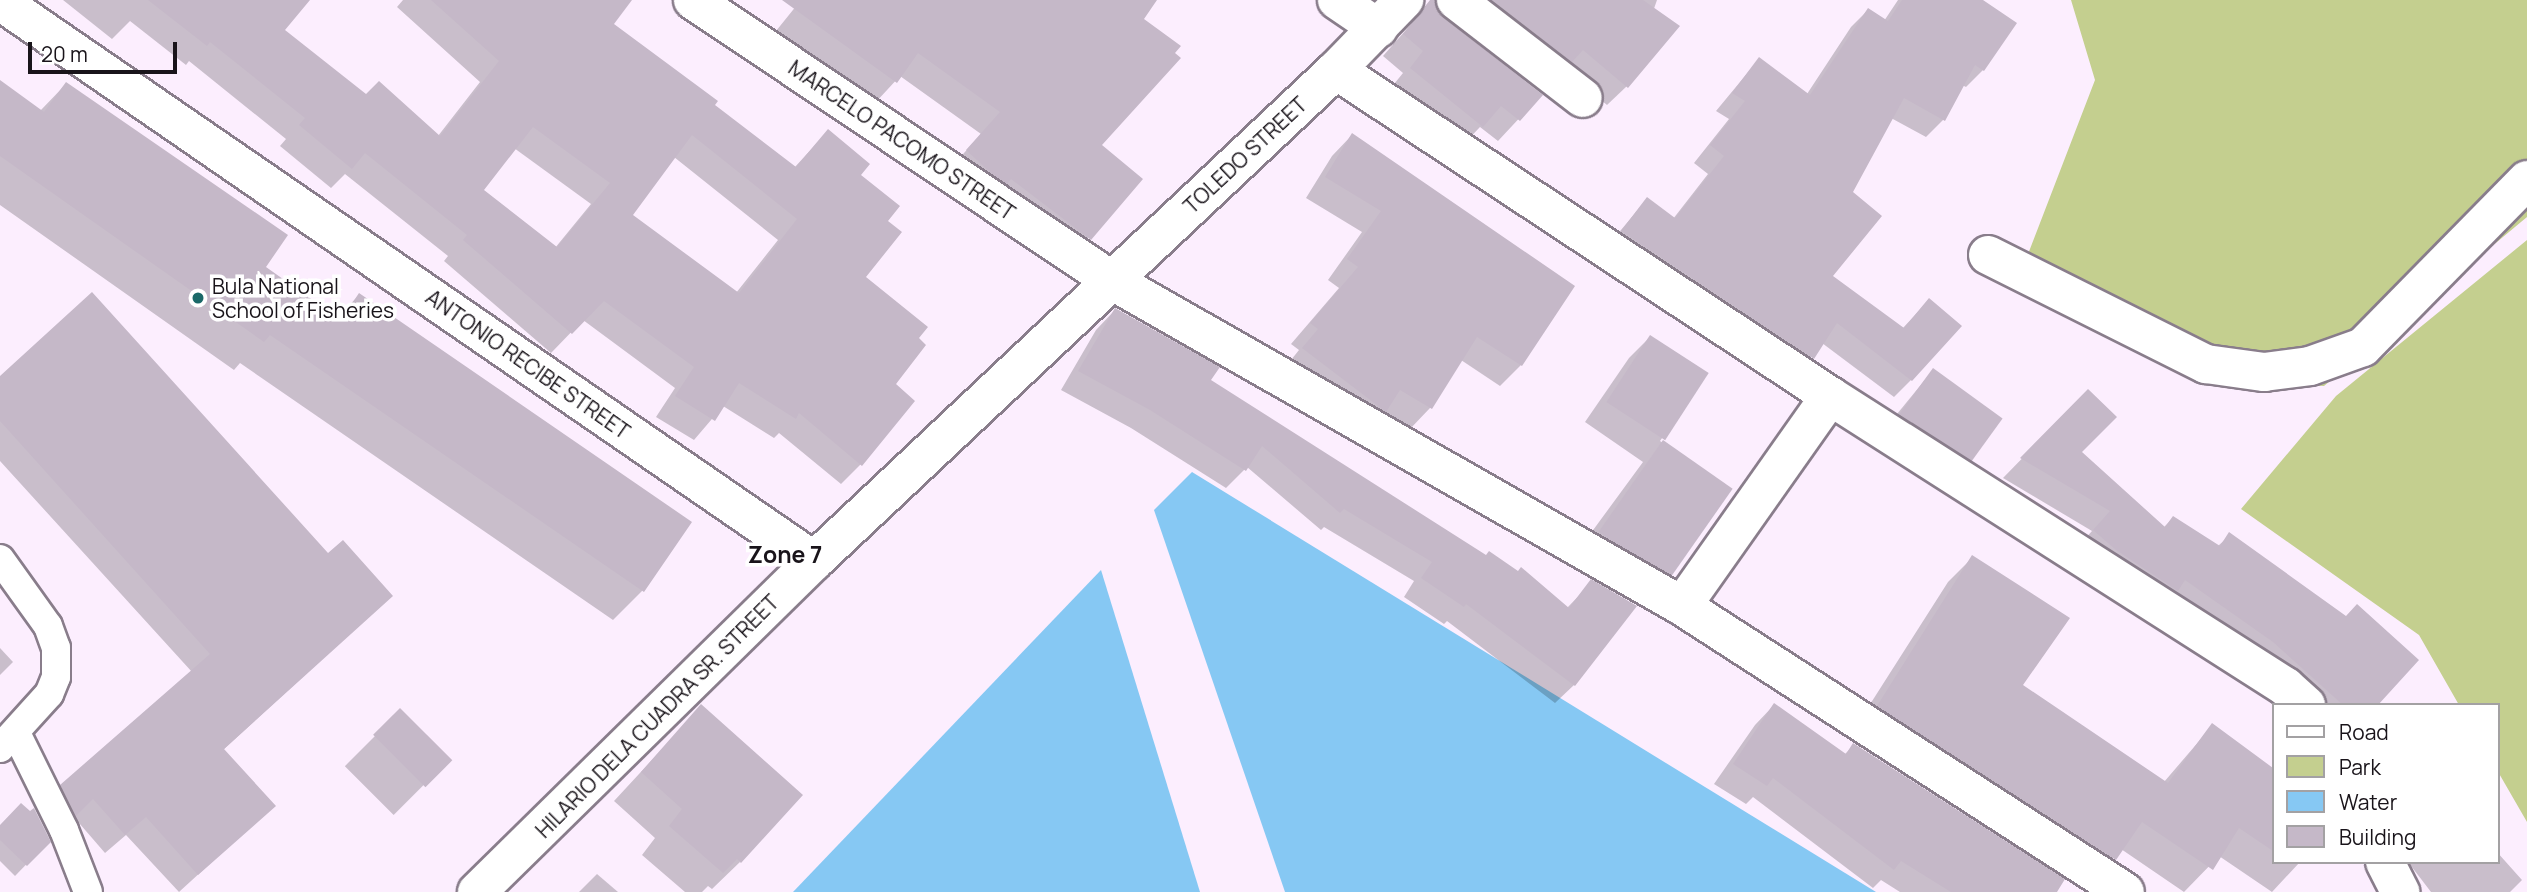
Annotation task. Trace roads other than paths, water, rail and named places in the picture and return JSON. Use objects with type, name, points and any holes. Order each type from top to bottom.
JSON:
[{"type":"street","name":"MARCELO PACOMO STREET","points":[[693,0],[1111,280],[1682,606],[2125,892]]},
{"type":"street","points":[[1337,0],[1378,27]]},
{"type":"street","name":"TOLEDO STREET","points":[[1111,280],[1336,70],[1405,0]]},
{"type":"street","points":[[1456,0],[1583,98]]},
{"type":"street","name":"ANTONIO RECIBE STREET","points":[[0,1],[814,561]]},
{"type":"street","points":[[1336,70],[1830,396],[2286,687],[2304,703]]},
{"type":"street","points":[[1988,255],[2206,364],[2264,372],[2310,366],[2363,347],[2527,180]]},
{"type":"street","name":"HILARIO DELA CUADRA SR. STREET","points":[[477,892],[814,561],[1111,280]]},
{"type":"street","points":[[1682,606],[1830,396]]},
{"type":"street","points":[[2386,864],[2400,892]]},
{"type":"lane","points":[[0,559],[48,626],[56,648],[56,677],[49,694],[8,740],[64,830],[88,892]]},
{"type":"water","points":[[1192,472],[1876,892],[1285,892],[1154,510]]},
{"type":"water","points":[[1101,570],[1200,892],[793,892]]},
{"type":"place","name":"Bula National School of Fisheries","points":[[198,298]]},
{"type":"district","name":"Zone 7","points":[[785,554]]}]
